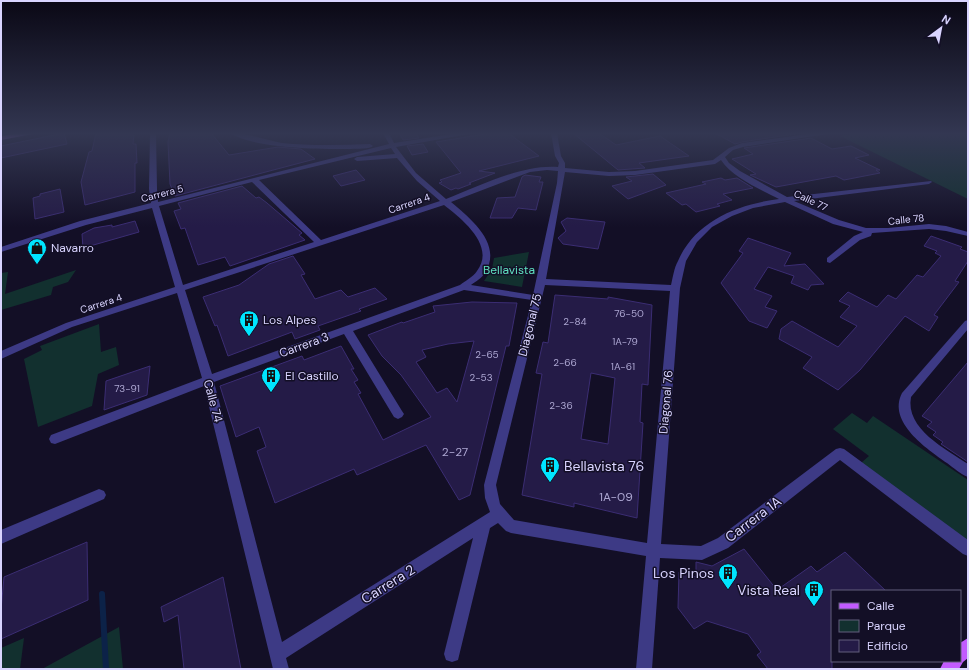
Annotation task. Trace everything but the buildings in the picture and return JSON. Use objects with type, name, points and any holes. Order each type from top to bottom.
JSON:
[{"type":"main road","points":[[961,654],[968,646]]},
{"type":"street","name":"Calle 74","points":[[153,164],[153,189],[156,205],[208,380],[280,661]]},
{"type":"street","name":"Carrera 5","points":[[1,250],[83,224],[319,164]]},
{"type":"street","points":[[406,164],[421,181],[473,224],[484,240],[488,255],[484,266],[478,277],[463,287]]},
{"type":"street","name":"Diagonal 75","points":[[498,515],[491,500],[490,485],[541,282],[562,164]]},
{"type":"street","points":[[570,164],[592,173]]},
{"type":"street","name":"Carrera 4","points":[[1,355],[69,325],[446,202],[529,170],[542,168],[592,173],[635,173],[708,164]]},
{"type":"street","name":"Calle 77","points":[[712,164],[728,167]]},
{"type":"street","name":"Calle 77","points":[[726,164],[784,199],[845,226]]},
{"type":"street","points":[[254,180],[321,244]]},
{"type":"street","points":[[784,199],[930,182]]},
{"type":"street","name":"Diagonal 76","points":[[644,669],[677,272],[689,247],[707,226],[720,218],[744,208],[784,199]]},
{"type":"street","points":[[845,226],[857,238]]},
{"type":"street","name":"Calle 78","points":[[845,226],[867,230],[898,231],[925,227],[938,227],[968,234]]},
{"type":"street","points":[[830,260],[857,238],[866,236],[868,234],[867,230]]},
{"type":"street","points":[[541,282],[676,288]]},
{"type":"street","points":[[463,287],[536,298]]},
{"type":"street","name":"Carrera 3","points":[[55,439],[208,380],[463,287]]},
{"type":"street","points":[[968,323],[906,396],[903,402],[903,410],[908,421],[917,433],[968,471]]},
{"type":"street","points":[[347,330],[398,414]]},
{"type":"street","name":"Carrera 1A","points":[[498,515],[511,526],[655,551],[702,553],[723,543],[840,453],[968,549]]},
{"type":"street","points":[[1,538],[98,495]]},
{"type":"street","name":"Carrera 2","points":[[280,661],[498,515]]},
{"type":"street","points":[[452,654],[484,524]]},
{"type":"green space","points":[[897,164],[968,164],[968,199]]},
{"type":"green space","name":"Bellavista","points":[[529,252],[522,287],[484,281],[492,269],[494,258]]},
{"type":"green space","points":[[76,270],[68,282],[53,287],[51,295],[1,310],[1,273],[8,272],[5,294]]},
{"type":"green space","points":[[99,324],[101,352],[116,347],[119,365],[98,374],[92,406],[38,427],[24,359],[42,350],[40,346]]},
{"type":"green space","points":[[852,413],[867,423],[873,416],[968,480],[968,543],[861,463],[869,456],[833,429]]},
{"type":"green space","points":[[119,627],[123,669],[42,669]]},
{"type":"green space","points":[[24,638],[20,669],[1,669],[1,648]]},
{"type":"waterway","points":[[102,594],[106,669]]},
{"type":"place","name":"Navarro","points":[[37,265]]},
{"type":"place","name":"Los Alpes","points":[[249,337]]},
{"type":"place","name":"El Castillo","points":[[271,393]]},
{"type":"place","name":"Bellavista 76","points":[[550,483]]},
{"type":"place","name":"Los Pinos","points":[[728,590]]},
{"type":"place","name":"Vista Real","points":[[814,607]]}]
